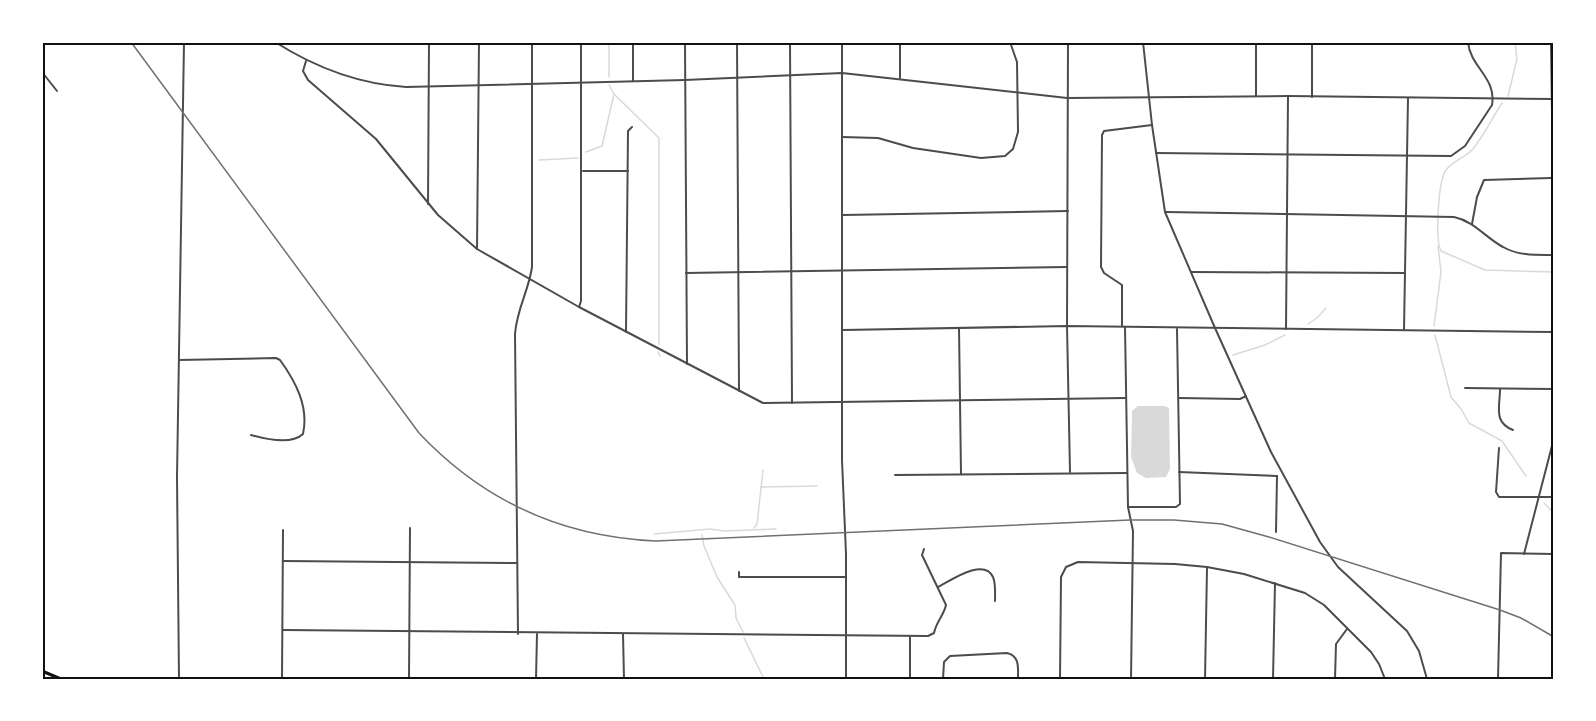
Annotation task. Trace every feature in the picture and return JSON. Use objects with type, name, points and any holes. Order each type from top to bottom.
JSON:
[{"type":"main road","points":[[42,671],[61,679]]},
{"type":"street","points":[[179,679],[177,477],[184,42]]},
{"type":"street","points":[[275,42],[306,61],[342,75],[362,81],[398,86],[685,80],[842,73],[1068,98],[1288,96],[1553,99]]},
{"type":"street","points":[[428,204],[429,42]]},
{"type":"street","points":[[477,249],[479,42]]},
{"type":"street","points":[[518,634],[515,334],[520,304],[532,267],[532,42]]},
{"type":"street","points":[[579,307],[581,301],[582,42]]},
{"type":"street","points":[[633,42],[633,81]]},
{"type":"street","points":[[685,42],[687,364]]},
{"type":"street","points":[[737,42],[739,391]]},
{"type":"street","points":[[790,42],[792,404]]},
{"type":"street","points":[[842,42],[842,402],[846,679]]},
{"type":"street","points":[[900,42],[900,78]]},
{"type":"street","points":[[842,137],[878,138],[922,150],[981,158],[1000,157],[1010,153],[1016,141],[1018,92],[1017,62],[1010,42]]},
{"type":"street","points":[[1068,42],[1067,326],[1070,472]]},
{"type":"street","points":[[1143,42],[1165,212],[1215,328],[1281,472],[1316,535],[1333,560],[1407,631],[1419,651],[1427,679]]},
{"type":"street","points":[[1256,42],[1256,96]]},
{"type":"street","points":[[1312,42],[1312,97]]},
{"type":"street","points":[[1156,153],[1445,157],[1456,154],[1465,146],[1493,100],[1490,83],[1472,59],[1468,42]]},
{"type":"street","points":[[1165,212],[1458,217],[1514,252],[1554,255],[1551,42]]},
{"type":"street","points":[[306,61],[303,71],[308,80],[385,149],[428,204],[448,225],[477,249],[579,307],[765,403],[1125,398]]},
{"type":"street","points":[[42,72],[57,91]]},
{"type":"street","points":[[1286,329],[1288,96]]},
{"type":"street","points":[[1404,330],[1408,98]]},
{"type":"street","points":[[1131,679],[1133,531],[1128,507],[1122,285],[1104,273],[1101,267],[1101,135],[1104,132],[1152,125]]},
{"type":"street","points":[[626,332],[628,131],[632,127]]},
{"type":"street","points":[[582,171],[628,171]]},
{"type":"street","points":[[1472,224],[1477,197],[1484,180],[1553,178]]},
{"type":"street","points":[[842,215],[1068,211]]},
{"type":"street","points":[[686,273],[1067,267]]},
{"type":"street","points":[[1191,272],[1405,273]]},
{"type":"street","points":[[842,330],[1067,326],[1554,332]]},
{"type":"street","points":[[958,328],[961,474]]},
{"type":"street","points":[[1128,507],[1178,506],[1180,502],[1177,328]]},
{"type":"street","points":[[179,360],[276,358],[280,360],[303,403],[305,412],[303,434],[291,440],[264,439],[251,435]]},
{"type":"street","points":[[1464,388],[1554,389]]},
{"type":"street","points":[[1500,389],[1500,422],[1513,430]]},
{"type":"street","points":[[1179,398],[1240,399],[1246,396]]},
{"type":"street","points":[[1524,554],[1554,438]]},
{"type":"street","points":[[1499,448],[1496,492],[1499,497],[1554,497]]},
{"type":"street","points":[[1179,472],[1277,476]]},
{"type":"street","points":[[1276,532],[1277,476],[1281,472]]},
{"type":"street","points":[[895,475],[1127,473]]},
{"type":"street","points":[[409,679],[410,528]]},
{"type":"street","points":[[282,679],[283,530]]},
{"type":"street","points":[[283,630],[409,633],[928,636],[934,633],[945,608],[945,602],[922,555],[924,549]]},
{"type":"street","points":[[1498,679],[1501,553],[1554,554]]},
{"type":"street","points":[[283,561],[516,563]]},
{"type":"street","points":[[1060,679],[1061,580],[1064,569],[1076,562],[1207,567],[1299,590],[1314,598],[1376,657],[1385,679]]},
{"type":"street","points":[[1205,679],[1207,567]]},
{"type":"street","points":[[938,587],[973,569],[982,569],[989,572],[993,578],[995,601]]},
{"type":"street","points":[[739,572],[739,577],[846,577]]},
{"type":"street","points":[[1273,679],[1275,583]]},
{"type":"street","points":[[1335,679],[1336,644],[1347,628]]},
{"type":"street","points":[[536,679],[537,634]]},
{"type":"street","points":[[624,634],[624,679]]},
{"type":"street","points":[[910,636],[910,679]]},
{"type":"street","points":[[943,679],[944,662],[950,656],[1008,653],[1013,654],[1017,659],[1018,679]]},
{"type":"shaded area","points":[[1138,406],[1169,408],[1170,469],[1166,477],[1146,478],[1137,473],[1131,457],[1132,411]]},
{"type":"waterway","points":[[609,42],[609,77]]},
{"type":"waterway","points":[[1508,96],[1517,59],[1515,42]]},
{"type":"waterway","points":[[609,85],[614,94],[659,138],[659,345]]},
{"type":"waterway","points":[[586,152],[602,146],[614,94]]},
{"type":"waterway","points":[[1502,103],[1472,150],[1449,167],[1443,176],[1439,198],[1439,245],[1441,251],[1485,270],[1554,272]]},
{"type":"waterway","points":[[539,160],[578,158]]},
{"type":"waterway","points":[[1434,326],[1441,272],[1438,246]]},
{"type":"waterway","points":[[1308,324],[1326,308]]},
{"type":"waterway","points":[[1233,355],[1265,345],[1285,335]]},
{"type":"waterway","points":[[1435,335],[1451,397],[1469,423],[1502,441],[1526,476]]},
{"type":"waterway","points":[[658,352],[660,356]]},
{"type":"waterway","points":[[754,528],[757,524],[763,470]]},
{"type":"waterway","points":[[761,487],[817,486]]},
{"type":"waterway","points":[[1544,503],[1554,513]]},
{"type":"waterway","points":[[654,534],[710,529],[724,531],[776,529]]},
{"type":"waterway","points":[[702,535],[704,546],[717,577],[735,605],[736,618],[743,632]]},
{"type":"waterway","points":[[744,638],[764,679]]},
{"type":"railway","points":[[131,42],[419,433],[470,478],[527,511],[588,532],[656,541],[1130,520],[1174,520],[1222,524],[1500,610],[1521,618],[1554,637]]}]
